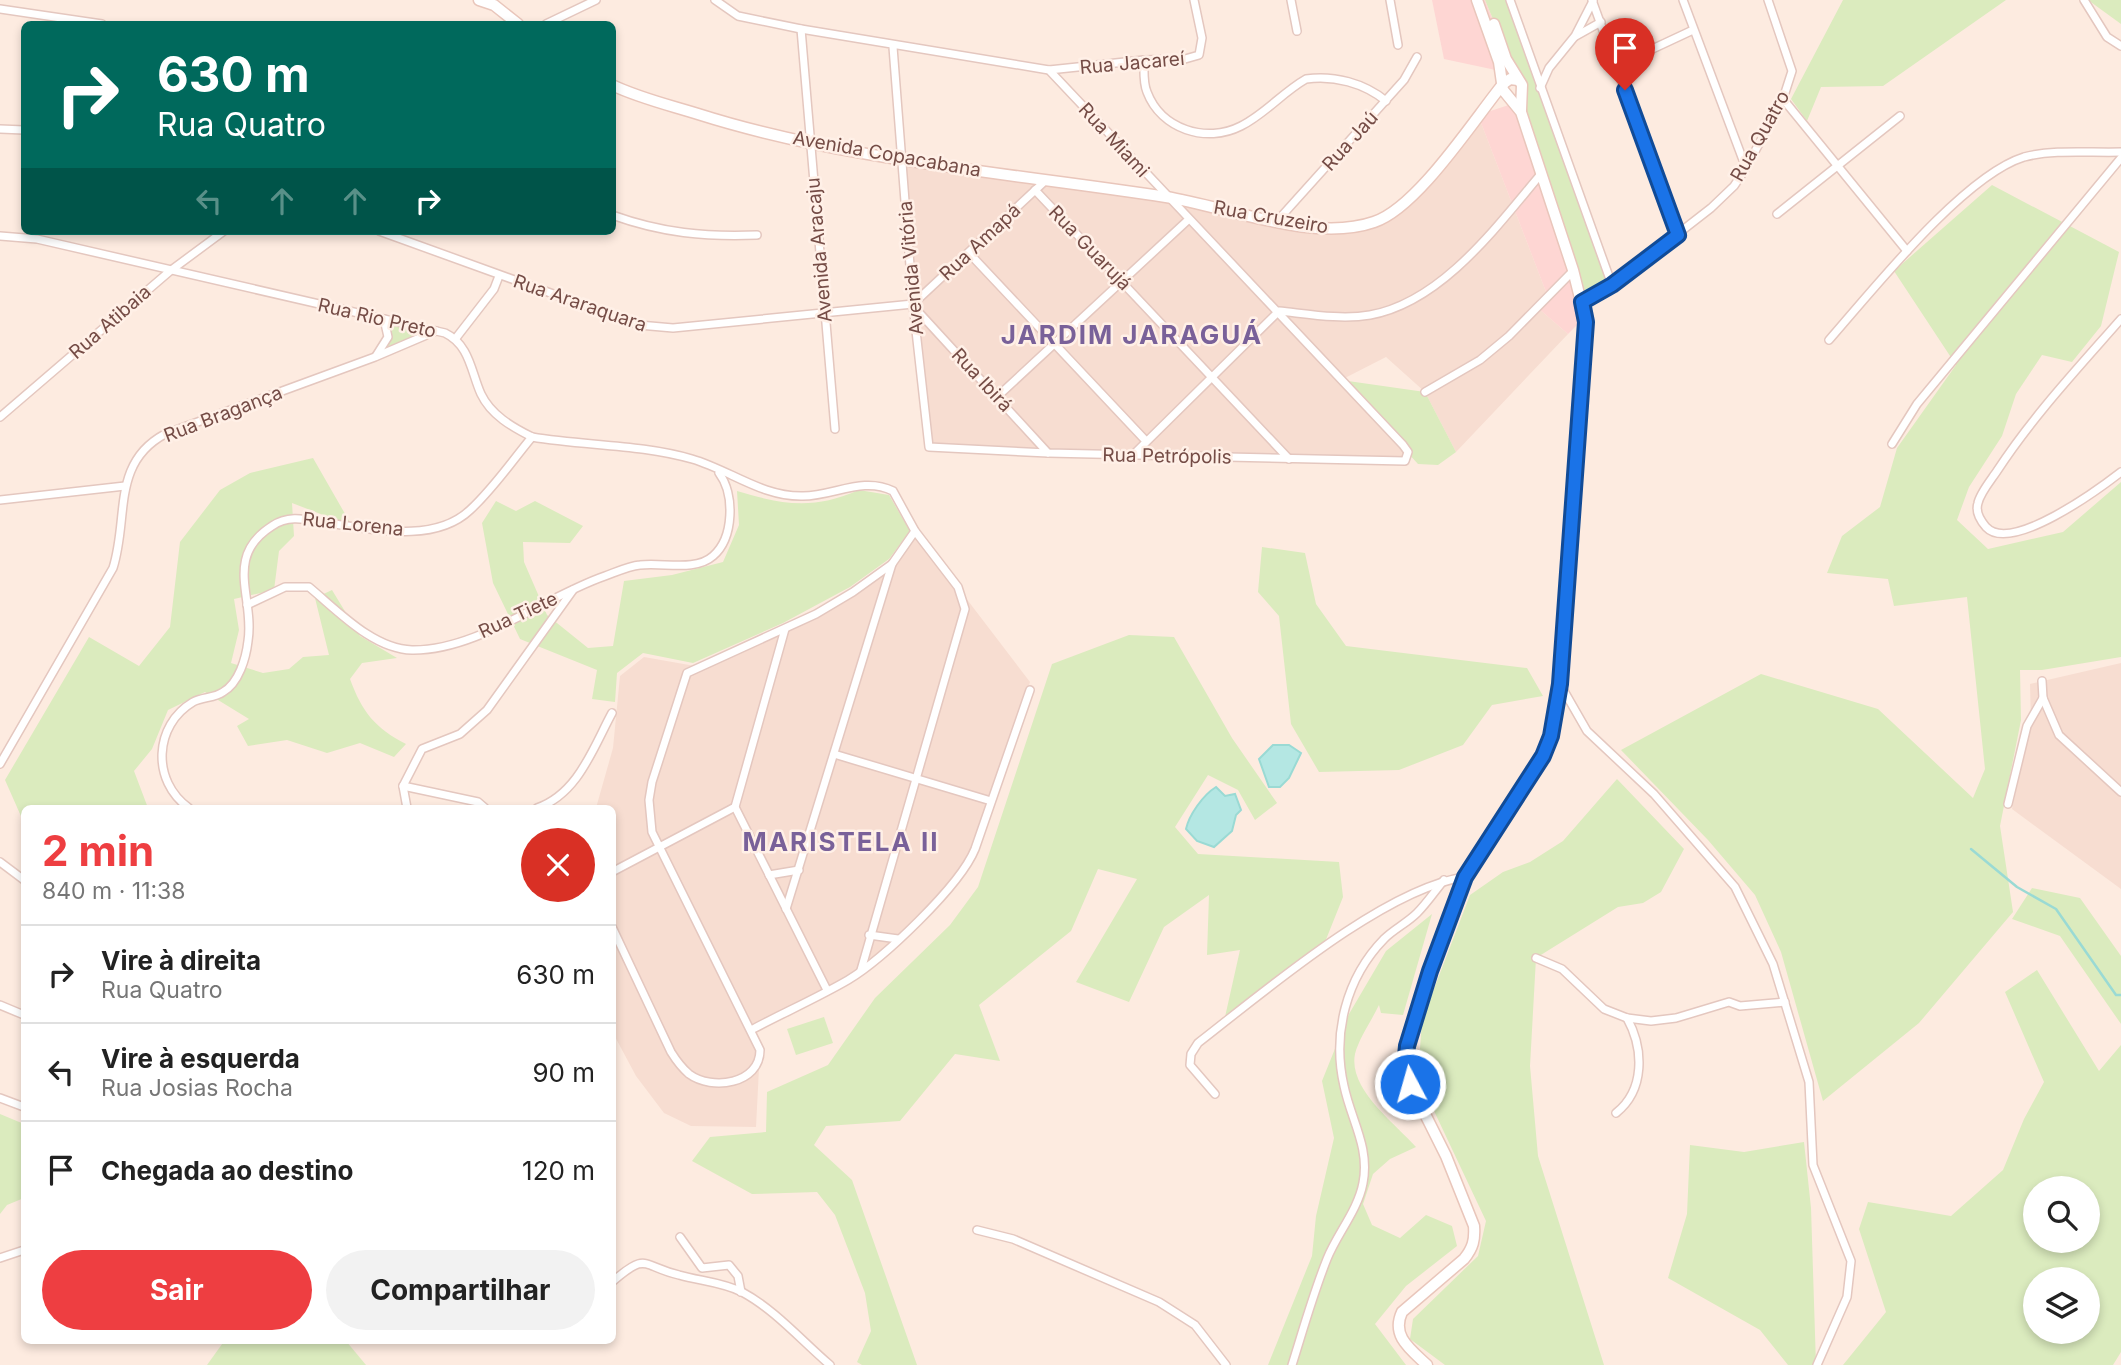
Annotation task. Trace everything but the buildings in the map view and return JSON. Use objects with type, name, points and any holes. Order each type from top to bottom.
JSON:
[{"type":"main road","points":[[479,0],[494,5],[514,21]]},
{"type":"main road","points":[[1477,0],[1499,62],[1505,94],[1521,112]]},
{"type":"main road","points":[[1427,1365],[1405,1344],[1399,1334],[1397,1322],[1402,1312],[1464,1259],[1472,1250],[1475,1237],[1474,1226],[1446,1156],[1410,1084],[1405,1066],[1407,1046],[1430,971],[1465,877],[1543,756],[1551,736],[1560,684],[1586,322],[1573,271],[1521,112],[1522,92],[1506,59],[1485,0]]},
{"type":"main road","points":[[1503,84],[1510,79],[1518,80]]},
{"type":"main road","name":"Rua Cruzeiro","points":[[1168,198],[1278,220],[1345,228],[1375,222],[1399,209],[1503,84]]},
{"type":"main road","name":"Avenida Copacabana","points":[[616,86],[745,129],[1045,181],[1168,198]]},
{"type":"main road","points":[[1489,102],[1518,97],[1522,92]]},
{"type":"street","points":[[553,21],[596,0]]},
{"type":"street","points":[[715,0],[738,16],[800,29],[893,47],[1049,70]]},
{"type":"street","name":"Rua Jacareí","points":[[1049,70],[1144,60],[1185,59],[1199,55],[1202,38],[1194,0]]},
{"type":"street","points":[[1291,0],[1297,32]]},
{"type":"street","points":[[1390,0],[1398,46]]},
{"type":"street","points":[[1510,0],[1612,285]]},
{"type":"street","points":[[1540,88],[1549,68],[1575,36],[1592,0]]},
{"type":"street","points":[[1592,0],[1678,235]]},
{"type":"street","points":[[1683,0],[1746,168]]},
{"type":"street","name":"Rua Quatro","points":[[1582,302],[1612,285],[1678,235],[1734,186],[1746,168],[1790,81],[1791,64],[1768,0]]},
{"type":"street","points":[[2084,0],[2106,37],[2121,46]]},
{"type":"street","points":[[0,9],[82,21]]},
{"type":"street","points":[[1575,36],[1601,22]]},
{"type":"street","name":"Avenida Aracaju","points":[[800,29],[835,429]]},
{"type":"street","points":[[1616,66],[1693,30]]},
{"type":"street","name":"Avenida Vitória","points":[[893,47],[914,306],[929,447]]},
{"type":"street","name":"Rua Jaú","points":[[1278,220],[1386,101],[1417,57]]},
{"type":"street","points":[[1144,60],[1145,90],[1156,109],[1173,125],[1208,135],[1240,127],[1306,79],[1318,77],[1359,84],[1386,101]]},
{"type":"street","points":[[1532,66],[1549,68]]},
{"type":"street","name":"Rua Miami","points":[[1049,70],[1403,445],[1408,452],[1405,461]]},
{"type":"street","points":[[1783,99],[1907,251]]},
{"type":"street","points":[[1777,214],[1900,116]]},
{"type":"street","points":[[0,129],[21,130]]},
{"type":"street","points":[[1829,340],[1907,251],[1981,181],[2009,163],[2047,153],[2121,152]]},
{"type":"street","points":[[1892,444],[1917,404],[2121,159]]},
{"type":"street","points":[[1134,454],[1279,312],[1369,315],[1397,307],[1455,269],[1541,174]]},
{"type":"street","name":"Rua Amapá","points":[[914,306],[1045,181]]},
{"type":"street","name":"Rua Guarujá","points":[[1035,190],[1289,459]]},
{"type":"street","points":[[616,216],[697,236],[757,234]]},
{"type":"street","points":[[998,396],[1188,220]]},
{"type":"street","name":"Rua Atibaia","points":[[0,417],[170,271],[219,235]]},
{"type":"street","name":"Rua Araraquara","points":[[390,235],[499,276],[655,328],[914,306]]},
{"type":"street","name":"Rua Rio Preto","points":[[0,236],[37,239],[437,330],[456,338],[462,345],[482,396],[494,412],[510,426],[532,437],[672,454],[742,482],[784,495],[804,496],[875,484],[893,491],[915,531]]},
{"type":"street","points":[[969,253],[1146,441]]},
{"type":"street","points":[[1425,392],[1480,360],[1509,336],[1573,271]]},
{"type":"street","points":[[456,338],[494,289],[499,276]]},
{"type":"street","name":"Rua Ibirá","points":[[914,306],[1048,453]]},
{"type":"street","points":[[374,357],[388,337],[384,319]]},
{"type":"street","points":[[2121,319],[2020,436],[1978,503],[1979,519],[1990,531],[2007,534],[2026,530],[2088,498],[2121,472]]},
{"type":"street","name":"Rua Bragança","points":[[0,764],[113,568],[121,544],[125,486],[139,453],[158,438],[374,357],[437,330]]},
{"type":"street","name":"Rua Lorena","points":[[186,805],[174,793],[164,771],[161,749],[165,731],[175,716],[195,701],[223,692],[235,680],[248,640],[250,618],[242,582],[243,562],[268,528],[290,517],[397,532],[445,526],[469,512],[532,437]]},
{"type":"street","name":"Rua Petrópolis","points":[[929,447],[1048,453],[1405,461]]},
{"type":"street","name":"Rua Tiete","points":[[247,605],[285,587],[309,587],[363,632],[409,650],[442,648],[573,590],[640,565],[683,565],[711,559],[721,548],[728,531],[729,496],[726,481],[716,470]]},
{"type":"street","points":[[0,500],[125,486]]},
{"type":"street","points":[[786,909],[892,564],[915,531],[958,587],[965,609],[861,970]]},
{"type":"street","points":[[616,935],[671,1052],[691,1075],[720,1083],[735,1081],[757,1066],[760,1056],[751,1030],[652,832],[649,800],[682,681],[695,667],[785,629],[853,592],[892,564]]},
{"type":"street","points":[[406,805],[403,786],[422,749],[460,734],[487,710],[573,590]]},
{"type":"street","points":[[785,629],[735,807],[827,990]]},
{"type":"street","points":[[2042,681],[2043,698],[2059,735],[2121,792]]},
{"type":"street","points":[[1560,684],[1587,731],[1654,794],[1735,887],[1773,964],[1808,1082],[1814,1165],[1851,1261],[1847,1297],[1817,1365]]},
{"type":"street","points":[[751,1030],[861,970],[898,939],[963,873],[1030,690]]},
{"type":"street","points":[[2008,804],[2027,726],[2043,698]]},
{"type":"street","points":[[548,805],[572,785],[612,713]]},
{"type":"street","points":[[834,754],[991,801]]},
{"type":"street","points":[[403,786],[482,805]]},
{"type":"street","points":[[616,870],[735,807]]},
{"type":"street","points":[[0,862],[21,878]]},
{"type":"street","points":[[769,876],[799,870]]},
{"type":"street","points":[[1215,1094],[1190,1065],[1191,1055],[1198,1043],[1361,923],[1444,880],[1465,877]]},
{"type":"street","points":[[1292,1365],[1326,1260],[1363,1186],[1366,1162],[1362,1139],[1350,1112],[1339,1056],[1340,1029],[1348,997],[1363,965],[1385,939],[1418,913],[1444,880]]},
{"type":"street","points":[[869,935],[898,939]]},
{"type":"street","points":[[1536,958],[1562,969],[1604,1009],[1627,1018],[1651,1021],[1676,1018],[1728,1002],[1740,1006],[1756,1002],[1785,1002]]},
{"type":"street","points":[[0,1004],[21,1014]]},
{"type":"street","points":[[1616,1113],[1632,1101],[1639,1073],[1637,1037],[1627,1018]]},
{"type":"street","points":[[0,1098],[21,1106]]},
{"type":"street","points":[[977,1230],[1013,1239],[1158,1302],[1195,1325],[1226,1365]]},
{"type":"street","points":[[680,1237],[702,1268],[729,1265],[738,1276],[741,1292]]},
{"type":"street","points":[[0,1258],[21,1251]]},
{"type":"street","points":[[616,1278],[632,1264],[647,1262],[676,1275],[741,1292],[830,1365]]},
{"type":"shaded area","points":[[1432,0],[1485,0],[1494,22],[1505,72],[1444,59]]},
{"type":"shaded area","points":[[1515,103],[1585,317],[1568,334],[1538,308],[1548,297],[1478,115]]},
{"type":"shaded area","points":[[1478,115],[1548,297],[1538,308],[1568,334],[1456,452],[1425,392],[1386,357],[1341,380],[1406,451],[1404,460],[929,447],[903,158],[1278,220],[1345,228],[1399,209]]},
{"type":"shaded area","points":[[914,530],[1030,682],[975,849],[969,863],[898,939],[849,979],[751,1027],[760,1049],[756,1127],[691,1126],[664,1113],[636,1076],[616,1039],[616,805],[597,805],[613,748],[620,676],[644,657],[695,666],[816,612],[892,562]]},
{"type":"shaded area","points":[[2121,663],[2121,889],[2012,809],[2031,724],[2030,684]]},
{"type":"green space","points":[[1485,0],[1509,0],[1609,285],[1584,300],[1521,103],[1522,89]]},
{"type":"green space","points":[[1843,0],[2006,0],[1883,86],[1821,87],[1807,121],[1791,99]]},
{"type":"green space","points":[[2088,0],[2121,0],[2121,24]]},
{"type":"green space","points":[[1992,185],[2119,252],[2101,326],[2072,362],[2042,355],[2016,394],[2002,436],[1969,487],[1957,520],[1988,549],[2063,532],[2121,482],[2121,657],[2042,670],[2020,670],[2021,720],[2000,826],[2013,912],[1919,1023],[1823,1101],[1781,952],[1755,895],[1708,840],[1621,750],[1761,674],[1878,709],[1973,798],[1985,769],[1967,597],[1894,606],[1888,579],[1827,573],[1842,536],[1880,507],[1897,448],[1956,365],[1894,271]]},
{"type":"green space","points":[[384,319],[435,331],[377,355],[388,338]]},
{"type":"green space","points":[[1341,380],[1425,392],[1456,452],[1438,465],[1418,464]]},
{"type":"green space","points":[[313,458],[352,526],[292,503],[294,536],[279,551],[274,590],[234,599],[239,630],[231,663],[263,673],[289,669],[303,657],[329,655],[315,598],[332,590],[360,636],[397,658],[362,663],[350,679],[359,701],[371,718],[386,732],[406,744],[394,757],[360,743],[327,753],[287,740],[248,746],[237,726],[249,719],[205,692],[168,710],[152,749],[134,771],[147,805],[21,805],[21,816],[5,780],[89,637],[139,666],[170,627],[180,542],[220,490],[250,473]]},
{"type":"green space","points":[[859,490],[889,495],[910,531],[889,559],[850,587],[783,623],[693,663],[643,653],[617,673],[615,702],[592,699],[597,670],[520,639],[493,583],[482,523],[496,501],[516,511],[535,501],[583,526],[570,543],[523,542],[524,562],[547,615],[588,648],[613,646],[624,581],[672,575],[723,562],[739,525],[737,491],[769,500],[813,503]]},
{"type":"green space","points":[[1262,547],[1305,553],[1316,604],[1346,646],[1527,668],[1543,696],[1492,705],[1463,745],[1399,770],[1319,772],[1291,724],[1279,616],[1258,592]]},
{"type":"green space","points":[[1129,635],[1174,637],[1232,738],[1277,803],[1255,820],[1238,790],[1208,775],[1175,827],[1198,854],[1339,862],[1343,897],[1325,942],[1225,1017],[1240,950],[1207,955],[1209,895],[1164,927],[1129,1002],[1076,982],[1137,879],[1098,869],[1071,931],[979,1005],[1000,1061],[955,1054],[900,1121],[826,1126],[814,1145],[852,1180],[917,1365],[862,1365],[857,1362],[871,1331],[865,1293],[835,1215],[817,1192],[752,1194],[692,1161],[710,1137],[766,1132],[767,1092],[828,1065],[875,998],[950,925],[978,887],[1052,664]]},
{"type":"green space","points":[[1617,779],[1684,849],[1661,892],[1643,903],[1618,907],[1536,958],[1530,1066],[1538,1156],[1604,1365],[1445,1365],[1410,1339],[1413,1319],[1478,1256],[1486,1221],[1418,1077],[1422,1020],[1470,895],[1503,872],[1530,862],[1563,841]]},
{"type":"green space","points":[[2032,888],[2080,898],[2121,956],[2121,1024],[2060,936],[2012,919]]},
{"type":"green space","points":[[1432,914],[1403,1015],[1381,1013],[1379,1005],[1355,1054],[1355,1067],[1366,1092],[1416,1147],[1390,1159],[1373,1174],[1363,1204],[1372,1225],[1400,1238],[1426,1215],[1452,1226],[1457,1246],[1406,1286],[1375,1324],[1406,1365],[1268,1365],[1312,1256],[1316,1216],[1334,1138],[1322,1081],[1349,1014],[1386,951]]},
{"type":"green space","points":[[2037,970],[2099,1071],[2121,1045],[2121,1352],[2113,1365],[1843,1365],[1886,1312],[1859,1229],[1868,1202],[1951,1216],[2003,1170],[2024,1119],[2044,1082],[2005,992]]},
{"type":"green space","points":[[824,1017],[833,1043],[796,1055],[787,1029]]},
{"type":"green space","points":[[0,1114],[21,1123],[21,1199],[7,1205],[0,1214]]},
{"type":"green space","points":[[1804,1142],[1811,1208],[1816,1365],[1788,1365],[1760,1330],[1668,1278],[1687,1214],[1690,1145],[1744,1152]]},
{"type":"green space","points":[[222,1344],[348,1344],[366,1365],[207,1365]]},
{"type":"water","points":[[1273,745],[1289,745],[1301,753],[1289,778],[1280,787],[1269,787],[1259,759]]},
{"type":"water","points":[[1216,787],[1225,796],[1235,794],[1241,810],[1236,815],[1232,831],[1214,847],[1197,841],[1186,829],[1197,806]]},
{"type":"waterway","points":[[1971,849],[2017,887],[2056,909],[2116,995],[2121,995]]},
{"type":"district","name":"JARDIM JARAGUÁ","points":[[1132,334]]},
{"type":"district","name":"MARISTELA II","points":[[841,841]]},
{"type":"route","points":[[1410,1084],[1405,1066],[1407,1046],[1430,971],[1465,877],[1476,855],[1543,756],[1556,717],[1586,322],[1582,302],[1612,285],[1678,235],[1625,90]]}]
